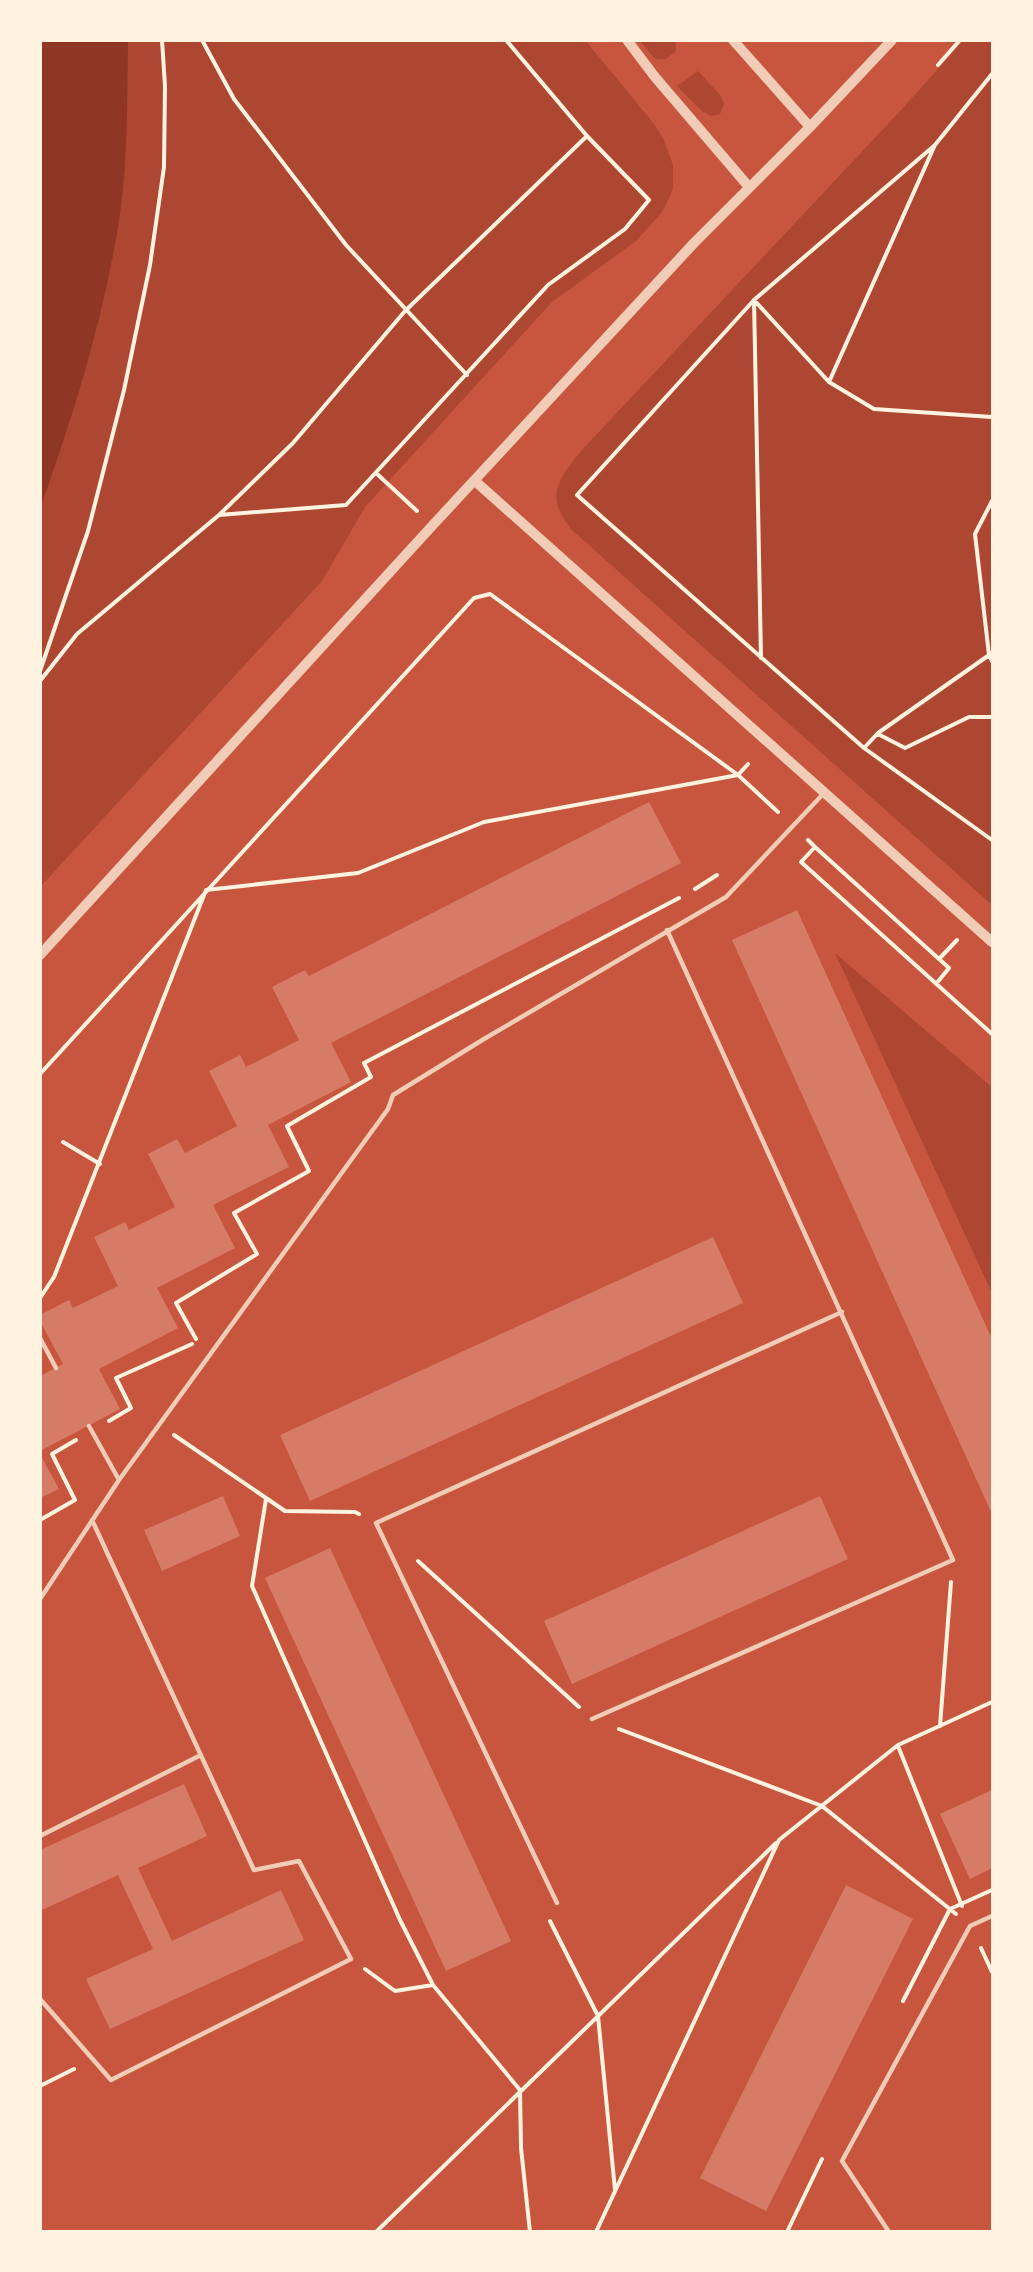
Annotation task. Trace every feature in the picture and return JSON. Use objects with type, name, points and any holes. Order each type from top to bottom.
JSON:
[{"type":"street","points":[[627,40],[655,77],[749,187]]},
{"type":"street","points":[[733,40],[810,127]]},
{"type":"street","points":[[40,955],[694,243],[810,127],[892,40]]},
{"type":"street","points":[[475,482],[993,942]]},
{"type":"lane","points":[[40,1599],[118,1480],[388,1108],[393,1095],[726,897],[824,793]]},
{"type":"lane","points":[[592,1719],[953,1560],[667,930]]},
{"type":"lane","points":[[557,1903],[376,1523],[842,1312]]},
{"type":"lane","points":[[40,1338],[56,1368]]},
{"type":"lane","points":[[89,1425],[118,1480]]},
{"type":"lane","points":[[40,1999],[111,2080],[351,1959],[299,1861],[254,1870],[92,1520]]},
{"type":"lane","points":[[40,1836],[201,1755]]},
{"type":"lane","points":[[889,2232],[842,2161],[970,1926],[993,1916]]},
{"type":"path","points":[[40,671],[88,531],[124,390],[150,265],[164,167],[165,86],[162,40]]},
{"type":"path","points":[[202,40],[234,99],[346,245],[467,375]]},
{"type":"path","points":[[219,515],[346,505],[548,285],[625,229],[649,200],[587,136],[506,40]]},
{"type":"path","points":[[938,64],[960,40]]},
{"type":"path","points":[[993,74],[935,145],[754,300],[577,495],[864,748],[993,840]]},
{"type":"path","points":[[40,681],[77,634],[219,515],[293,442],[405,311],[587,136]]},
{"type":"path","points":[[829,382],[935,145]]},
{"type":"path","points":[[754,300],[829,382],[874,409],[993,417]]},
{"type":"path","points":[[754,300],[761,659]]},
{"type":"path","points":[[376,473],[432,526]]},
{"type":"path","points":[[993,501],[975,534],[993,661]]},
{"type":"path","points":[[40,1074],[474,598],[490,594],[738,775],[814,847],[949,968],[936,984]]},
{"type":"path","points":[[864,748],[878,733],[991,654]]},
{"type":"path","points":[[878,733],[905,748],[969,717],[993,717]]},
{"type":"path","points":[[206,890],[358,873],[484,822],[738,775],[748,764]]},
{"type":"path","points":[[814,847],[801,862],[993,1034]]},
{"type":"path","points":[[40,1298],[54,1277],[100,1164],[206,890]]},
{"type":"path","points":[[63,1142],[100,1164]]},
{"type":"path","points":[[131,1408],[159,1424],[285,1511],[355,1512],[376,1523]]},
{"type":"path","points":[[266,1499],[252,1586],[400,1920],[433,1985],[520,2090],[521,2148],[530,2232]]},
{"type":"path","points":[[411,1555],[592,1719],[822,1806],[970,1926]]},
{"type":"path","points":[[940,1726],[953,1560]]},
{"type":"path","points":[[376,2232],[779,1840],[898,1745],[993,1702]]},
{"type":"path","points":[[898,1745],[970,1926],[993,1972]]},
{"type":"path","points":[[596,2232],[779,1840]]},
{"type":"path","points":[[950,1909],[993,1890]]},
{"type":"path","points":[[557,1903],[546,1912],[598,2016],[615,2191]]},
{"type":"path","points":[[351,1959],[395,1991],[433,1985]]},
{"type":"path","points":[[40,2086],[94,2060]]},
{"type":"shaded area","points":[[41,40],[128,41],[127,128],[120,214],[114,251],[88,362],[41,506]]},
{"type":"shaded area","points":[[41,41],[586,41],[663,138],[673,165],[673,189],[663,211],[636,241],[552,302],[365,507],[322,581],[41,886]]},
{"type":"shaded area","points":[[640,41],[674,41],[676,51],[666,59],[655,59]]},
{"type":"shaded area","points":[[963,41],[992,41],[992,905],[572,530],[563,518],[557,498],[558,488],[566,470],[582,450]]},
{"type":"shaded area","points":[[698,71],[721,96],[724,104],[720,114],[711,116],[702,111],[677,86]]},
{"type":"shaded area","points":[[835,953],[992,1087],[992,1293]]},
{"type":"building","points":[[649,802],[681,863],[331,1043],[351,1082],[268,1125],[289,1167],[213,1205],[235,1248],[157,1288],[178,1328],[99,1369],[120,1409],[40,1451],[40,1376],[63,1364],[40,1321],[40,1315],[69,1300],[73,1308],[118,1286],[94,1237],[125,1222],[129,1230],[175,1207],[148,1154],[177,1139],[185,1153],[237,1126],[209,1071],[240,1055],[246,1067],[299,1040],[272,987],[305,970],[309,976]]},
{"type":"building","points":[[797,910],[992,1339],[992,1514],[732,940]]},
{"type":"building","points":[[713,1237],[743,1303],[310,1501],[280,1435]]},
{"type":"building","points":[[40,1454],[59,1489],[40,1498]]},
{"type":"building","points":[[223,1496],[240,1536],[162,1571],[144,1530]]},
{"type":"building","points":[[820,1496],[848,1559],[572,1684],[544,1621]]},
{"type":"building","points":[[330,1548],[511,1941],[446,1971],[265,1578]]},
{"type":"building","points":[[184,1784],[207,1836],[138,1868],[172,1941],[281,1890],[304,1940],[110,2029],[86,1979],[153,1949],[118,1875],[40,1911],[40,1850]]},
{"type":"building","points":[[992,1790],[992,1868],[970,1879],[940,1814]]},
{"type":"building","points":[[846,1885],[913,1919],[766,2211],[700,2178]]}]
